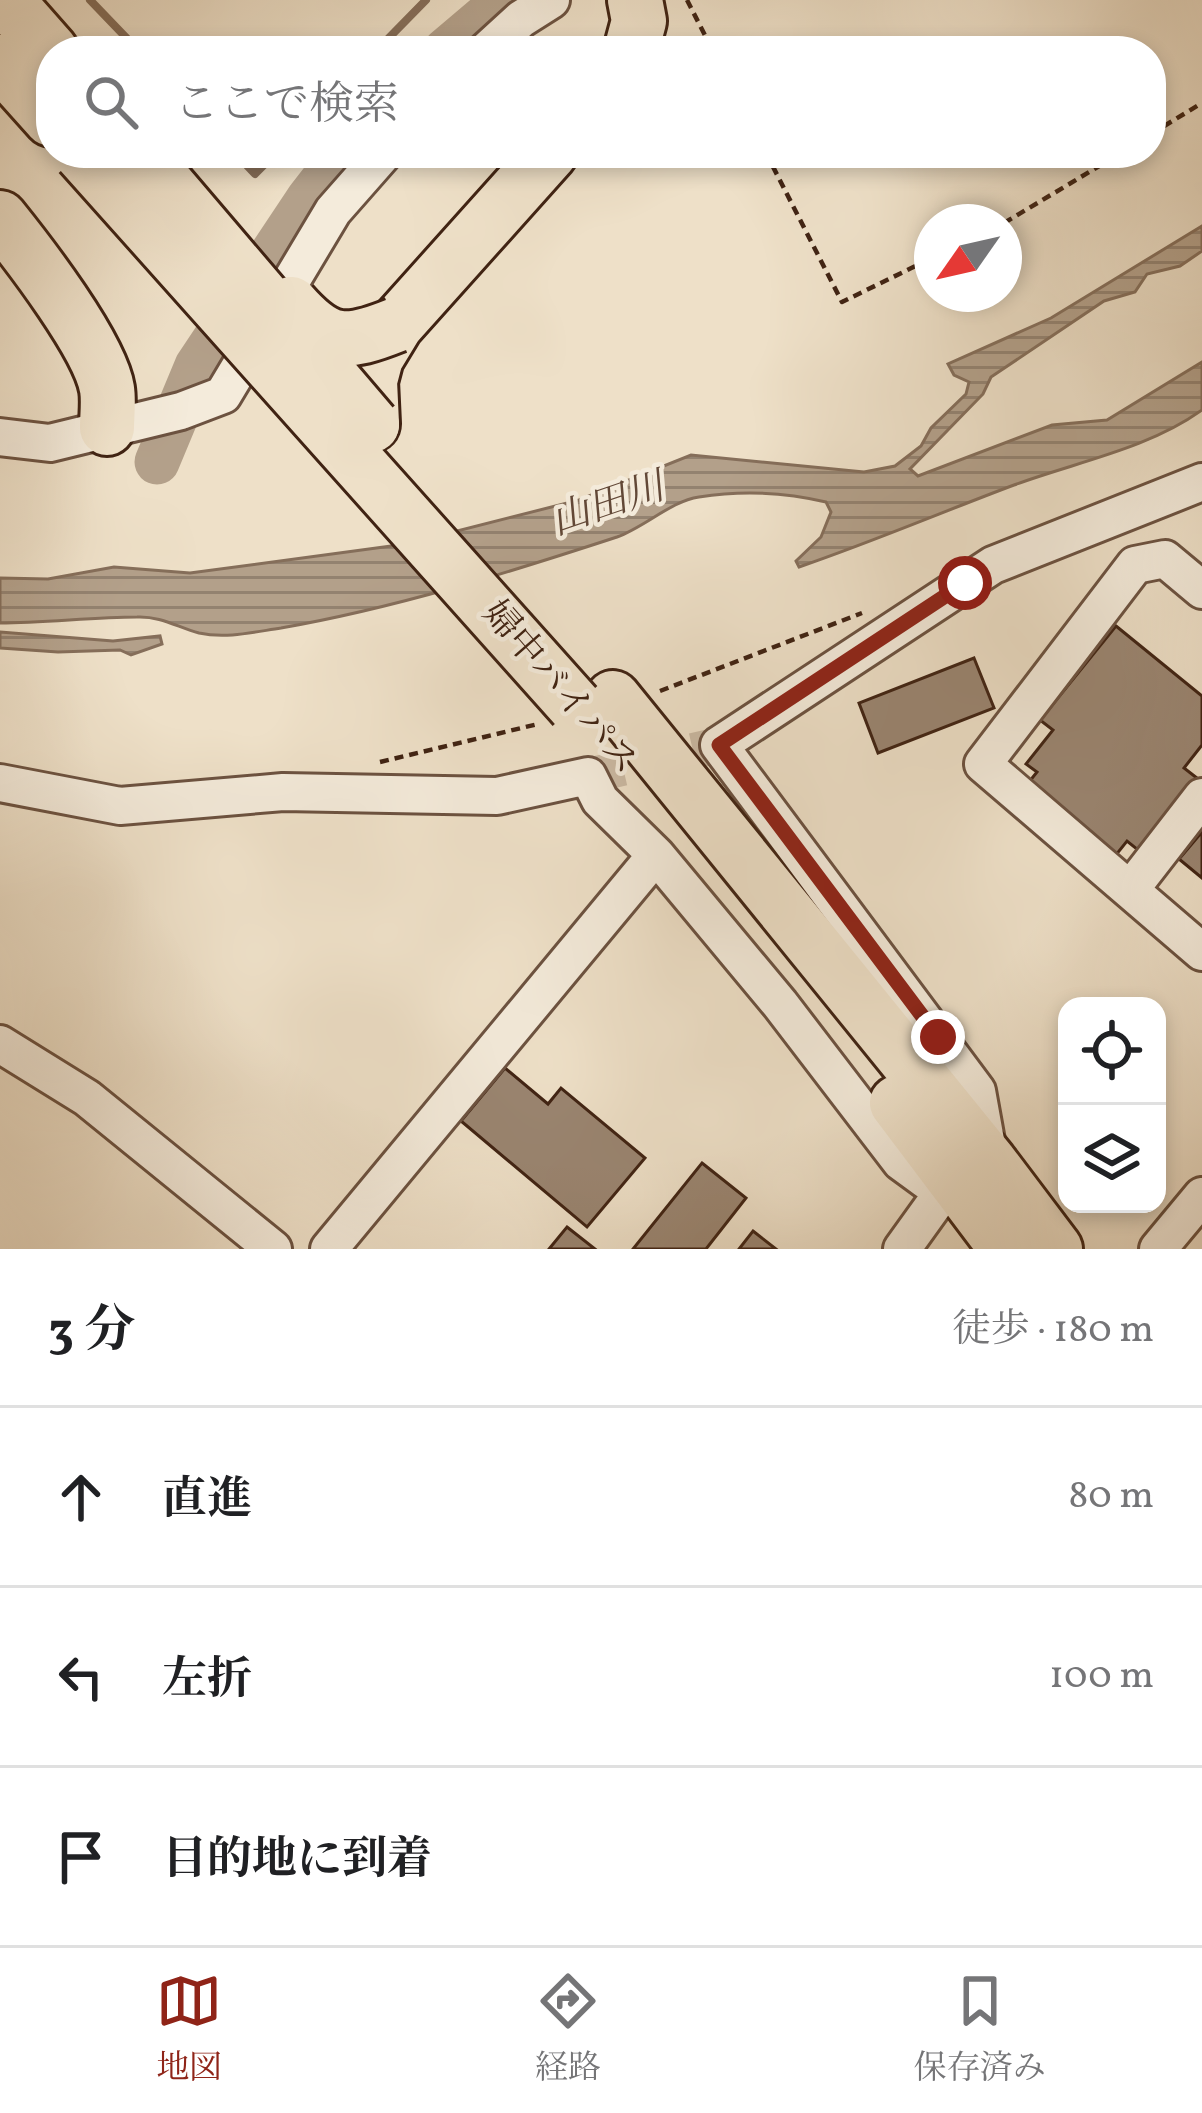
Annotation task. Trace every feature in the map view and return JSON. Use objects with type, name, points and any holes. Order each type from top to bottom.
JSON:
[{"type":"highway","points":[[6,0],[16,64],[36,95]]},
{"type":"highway","points":[[635,0],[639,21],[635,36]]},
{"type":"highway","name":"婦中バイパス","points":[[95,168],[597,706]]},
{"type":"highway","points":[[372,424],[370,381],[376,358],[396,325],[538,168]]},
{"type":"highway","points":[[154,170],[227,233],[321,334],[345,341],[396,325]]},
{"type":"highway","name":"婦中バイパス","points":[[154,170],[372,424],[742,897],[972,1170],[1055,1249]]},
{"type":"highway","points":[[0,218],[40,268],[91,352],[122,425]]},
{"type":"highway","name":"婦中バイパス","points":[[972,1170],[1007,1249]]},
{"type":"street","points":[[502,36],[551,0]]},
{"type":"street","points":[[0,436],[50,443],[223,395],[333,211],[371,168]]},
{"type":"street","points":[[902,1249],[972,1170],[977,1091],[719,745],[993,565],[1202,482]]},
{"type":"street","points":[[1202,590],[1165,559],[1135,565],[983,764],[1202,952]]},
{"type":"street","points":[[0,783],[120,806],[284,792],[497,796],[588,776],[600,800],[656,855],[780,1004],[901,1162],[927,1181],[972,1170]]},
{"type":"street","points":[[1130,890],[1202,797]]},
{"type":"street","points":[[329,1249],[656,855]]},
{"type":"street","points":[[0,1044],[87,1098],[273,1249]]},
{"type":"street","points":[[1158,1249],[1202,1196]]},
{"type":"path","points":[[687,0],[705,36]]},
{"type":"path","points":[[1166,125],[1202,103]]},
{"type":"path","points":[[774,168],[842,302],[914,267]]},
{"type":"path","points":[[1022,212],[1096,168]]},
{"type":"path","points":[[378,763],[597,706],[862,613]]},
{"type":"water","name":"山田川","points":[[1202,226],[1202,251],[1180,266],[1147,274],[1135,292],[1104,301],[991,377],[983,394],[910,469],[918,476],[1052,425],[1107,420],[1202,362],[1202,410],[1135,445],[1014,485],[799,567],[796,561],[821,537],[831,512],[826,502],[732,493],[689,499],[617,537],[492,576],[281,628],[209,635],[146,617],[0,623],[0,578],[48,579],[114,567],[190,573],[406,544],[579,500],[691,455],[864,472],[895,466],[921,446],[931,428],[966,394],[969,382],[954,375],[948,364],[1051,318]]},
{"type":"water","points":[[0,632],[113,641],[160,636],[162,644],[131,655],[120,650],[0,648]]},
{"type":"building","points":[[1116,626],[1202,696],[1202,745],[1184,768],[1202,782],[1143,854],[1127,841],[1096,880],[1008,808],[1037,772],[1026,764],[1053,730],[1040,720]]},
{"type":"building","points":[[974,658],[994,708],[878,753],[859,703]]},
{"type":"building","points":[[1202,832],[1202,878],[1179,859]]},
{"type":"building","points":[[505,1068],[548,1104],[561,1088],[645,1158],[587,1227],[461,1121]]},
{"type":"building","points":[[702,1163],[746,1198],[706,1249],[633,1249]]},
{"type":"building","points":[[567,1227],[595,1249],[549,1249]]},
{"type":"building","points":[[753,1231],[776,1249],[739,1249]]},
{"type":"waterway","points":[[90,0],[125,36]]},
{"type":"waterway","points":[[391,36],[426,0]]},
{"type":"waterway","name":"山田川","points":[[463,36],[505,0]]},
{"type":"waterway","points":[[249,168],[255,174],[261,168]]},
{"type":"waterway","name":"山田川","points":[[157,462],[197,366],[332,168]]},
{"type":"tunnel","points":[[588,776],[719,745]]},
{"type":"route","points":[[938,1037],[719,745],[965,583]]}]
